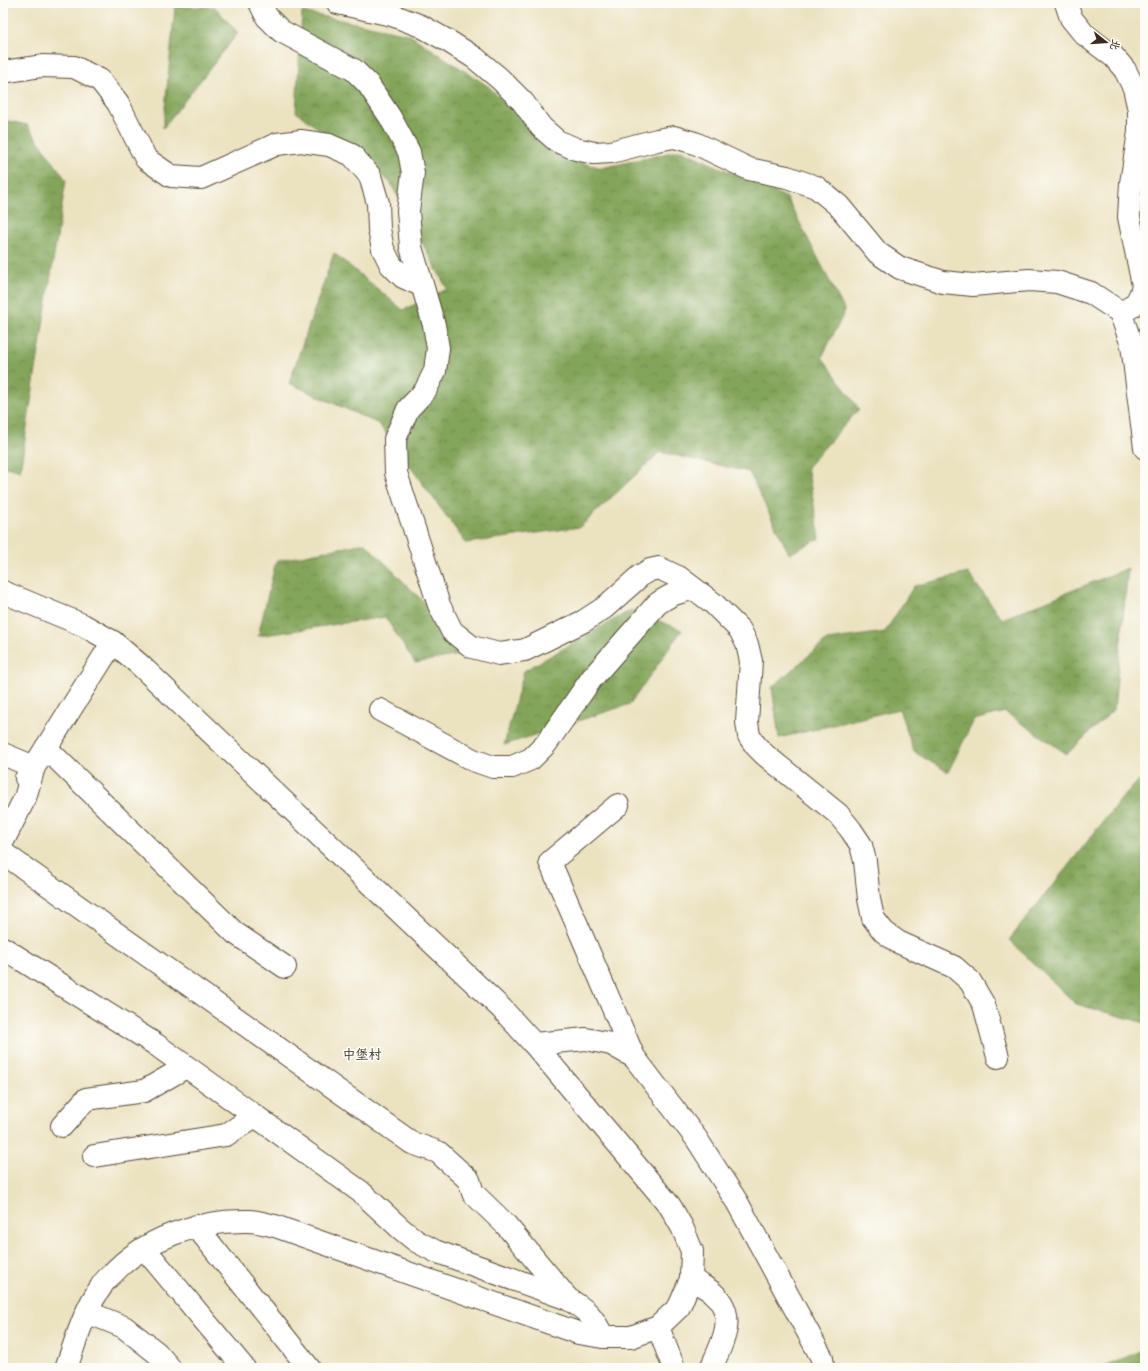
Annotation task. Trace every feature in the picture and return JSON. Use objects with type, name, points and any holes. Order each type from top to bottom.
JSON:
[{"type":"street","points":[[260,3],[267,17],[281,31],[354,70],[368,84],[390,117],[409,152],[413,173],[408,211],[411,247],[434,325],[438,348],[435,371],[425,391],[408,409],[395,439],[396,473],[439,605],[452,631],[472,647],[498,654],[525,650],[584,621],[604,608],[640,576],[650,570],[659,568],[680,578],[713,603],[740,630],[747,644],[751,661],[747,722],[749,736],[765,755],[838,814],[851,830],[861,845],[864,856],[869,899],[874,918],[884,932],[898,942],[954,967],[970,980],[984,1005],[998,1057]]},
{"type":"street","points":[[338,3],[392,14],[421,26],[448,40],[475,58],[500,79],[523,102],[541,127],[558,141],[576,149],[594,153],[611,152],[674,137],[695,143],[749,169],[787,177],[816,187],[840,206],[878,253],[900,268],[943,282],[973,285],[1029,280],[1058,282],[1091,293],[1120,312],[1132,345],[1145,448]]},
{"type":"street","points":[[1066,3],[1071,18],[1084,34],[1114,57],[1125,70],[1134,88],[1139,110],[1139,132],[1131,183],[1129,217],[1143,285],[1141,295],[1136,305],[1128,310],[1120,312]]},
{"type":"street","points":[[3,72],[42,66],[74,67],[100,80],[118,103],[146,159],[171,176],[201,178],[277,144],[301,141],[329,145],[352,155],[370,176],[378,203],[378,228],[382,249],[391,265],[403,277],[421,284]]},
{"type":"street","points":[[380,710],[473,760],[493,767],[512,767],[531,759],[546,744],[592,678],[657,604],[668,596],[694,589]]},
{"type":"street","points":[[3,592],[83,626],[113,642],[140,665],[502,1009],[534,1044],[670,1206],[682,1227],[692,1251],[691,1279],[679,1307],[658,1327],[631,1337],[603,1337],[578,1333],[275,1226],[250,1221],[222,1222],[196,1226],[169,1235],[144,1248],[122,1263],[101,1286],[87,1312],[66,1368]]},
{"type":"street","points":[[3,813],[113,642]]},
{"type":"street","points":[[46,748],[234,933],[284,967]]},
{"type":"street","points":[[3,754],[34,767]]},
{"type":"street","points":[[3,841],[25,798],[34,767]]},
{"type":"street","points":[[618,805],[550,862],[634,1057],[696,1138],[737,1202],[822,1358],[824,1368]]},
{"type":"street","points":[[3,853],[412,1143],[438,1152],[469,1180],[473,1193],[506,1225],[568,1299]]},
{"type":"street","points":[[3,948],[156,1044],[361,1192],[416,1241],[436,1251],[568,1299],[585,1309],[596,1322],[603,1337]]},
{"type":"street","points":[[534,1044],[586,1039],[611,1044],[634,1057]]},
{"type":"street","points":[[62,1126],[86,1099],[144,1091],[186,1067]]},
{"type":"street","points":[[94,1156],[226,1135],[255,1116]]},
{"type":"street","points":[[196,1226],[309,1368]]},
{"type":"street","points":[[144,1248],[244,1368]]},
{"type":"street","points":[[691,1279],[715,1295],[726,1311],[726,1332],[711,1368]]},
{"type":"street","points":[[87,1312],[124,1326],[157,1353],[170,1368]]},
{"type":"street","points":[[658,1327],[674,1368]]},
{"type":"green space","points":[[175,7],[215,7],[238,33],[163,128]]},
{"type":"green space","points":[[302,12],[408,34],[489,87],[559,157],[602,168],[681,150],[787,198],[845,311],[822,357],[859,409],[807,467],[820,538],[789,554],[749,472],[660,452],[580,527],[466,543],[379,424],[289,383],[334,253],[403,310],[447,289],[390,182],[296,112]]},
{"type":"green space","points":[[3,120],[27,125],[66,180],[20,471],[3,466]]},
{"type":"green space","points":[[365,543],[429,607],[459,655],[415,663],[385,617],[258,636],[276,561]]},
{"type":"green space","points":[[1128,568],[1114,709],[1067,754],[1005,712],[974,720],[948,772],[914,752],[899,709],[779,738],[772,687],[827,640],[885,632],[914,586],[968,573],[1002,619]]},
{"type":"green space","points":[[631,610],[682,630],[630,704],[504,745],[524,671]]},
{"type":"green space","points":[[1145,776],[1145,1023],[1076,1004],[1009,940],[1126,793]]},
{"type":"green space","points":[[1145,1346],[1145,1368],[1102,1368],[1140,1351]]},
{"type":"district","name":"中堡村","points":[[362,1054]]}]
